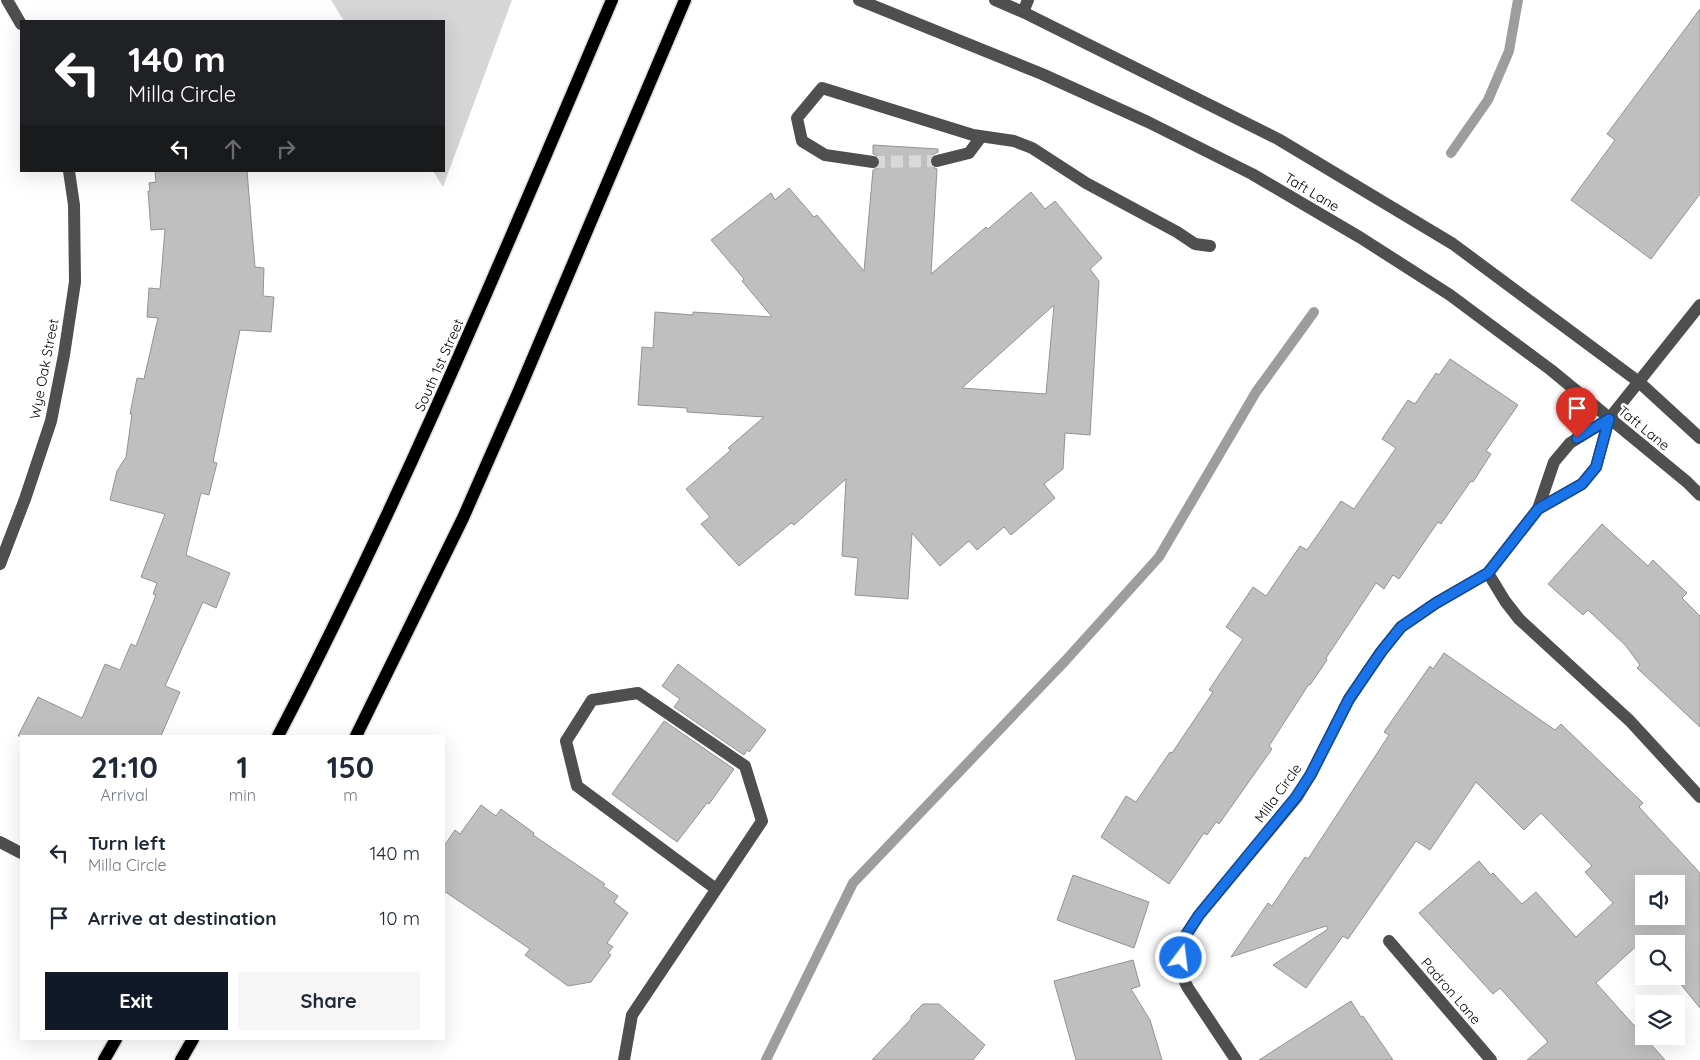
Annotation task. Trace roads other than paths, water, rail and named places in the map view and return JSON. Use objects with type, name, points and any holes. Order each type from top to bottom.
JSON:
[{"type":"main road","name":"South 1st Street","points":[[279,735],[353,589],[443,394],[612,0]]},
{"type":"main road","points":[[356,735],[467,509],[518,394],[685,0]]},
{"type":"main road","points":[[104,1060],[115,1040]]},
{"type":"main road","points":[[181,1060],[192,1040]]},
{"type":"street","points":[[7,0],[20,22]]},
{"type":"street","name":"Taft Lane","points":[[859,0],[1042,74],[1148,122],[1252,174],[1361,238],[1450,295],[1551,370],[1687,482],[1700,495]]},
{"type":"street","name":"Taft Lane","points":[[995,0],[1026,6],[1278,139],[1445,238],[1639,382],[1700,438]]},
{"type":"street","points":[[873,162],[825,155],[802,141],[797,118],[822,88],[939,126],[981,136],[1014,141],[1032,148],[1086,183],[1177,232],[1195,244],[1210,246]]},
{"type":"street","points":[[937,161],[969,153],[981,136]]},
{"type":"street","name":"Wye Oak Street","points":[[0,564],[25,499],[51,421],[64,355],[75,282],[74,205],[69,172]]},
{"type":"street","points":[[1609,419],[1700,305]]},
{"type":"street","name":"Milla Circle","points":[[1538,509],[1582,484],[1596,467],[1609,419]]},
{"type":"street","name":"Milla Circle","points":[[1236,1060],[1188,988],[1181,974],[1184,938],[1199,915],[1296,797],[1311,774],[1349,699],[1381,652],[1401,627],[1436,603],[1488,573],[1538,509],[1554,462],[1570,443],[1609,419]]},
{"type":"street","points":[[1488,573],[1505,601],[1519,619],[1630,721],[1700,797]]},
{"type":"street","points":[[624,1060],[632,1015],[716,890],[762,821],[745,766],[638,693],[592,700],[566,741],[577,786],[716,890]]},
{"type":"street","points":[[0,842],[20,852]]},
{"type":"street","name":"Padron Lane","points":[[1389,941],[1491,1060]]},
{"type":"waterway","points":[[1451,153],[1488,100],[1509,51],[1518,0]]},
{"type":"waterway","points":[[766,1060],[853,883],[1066,660],[1159,557],[1256,392],[1314,312]]},
{"type":"tunnel","points":[[873,162],[937,161]]}]
